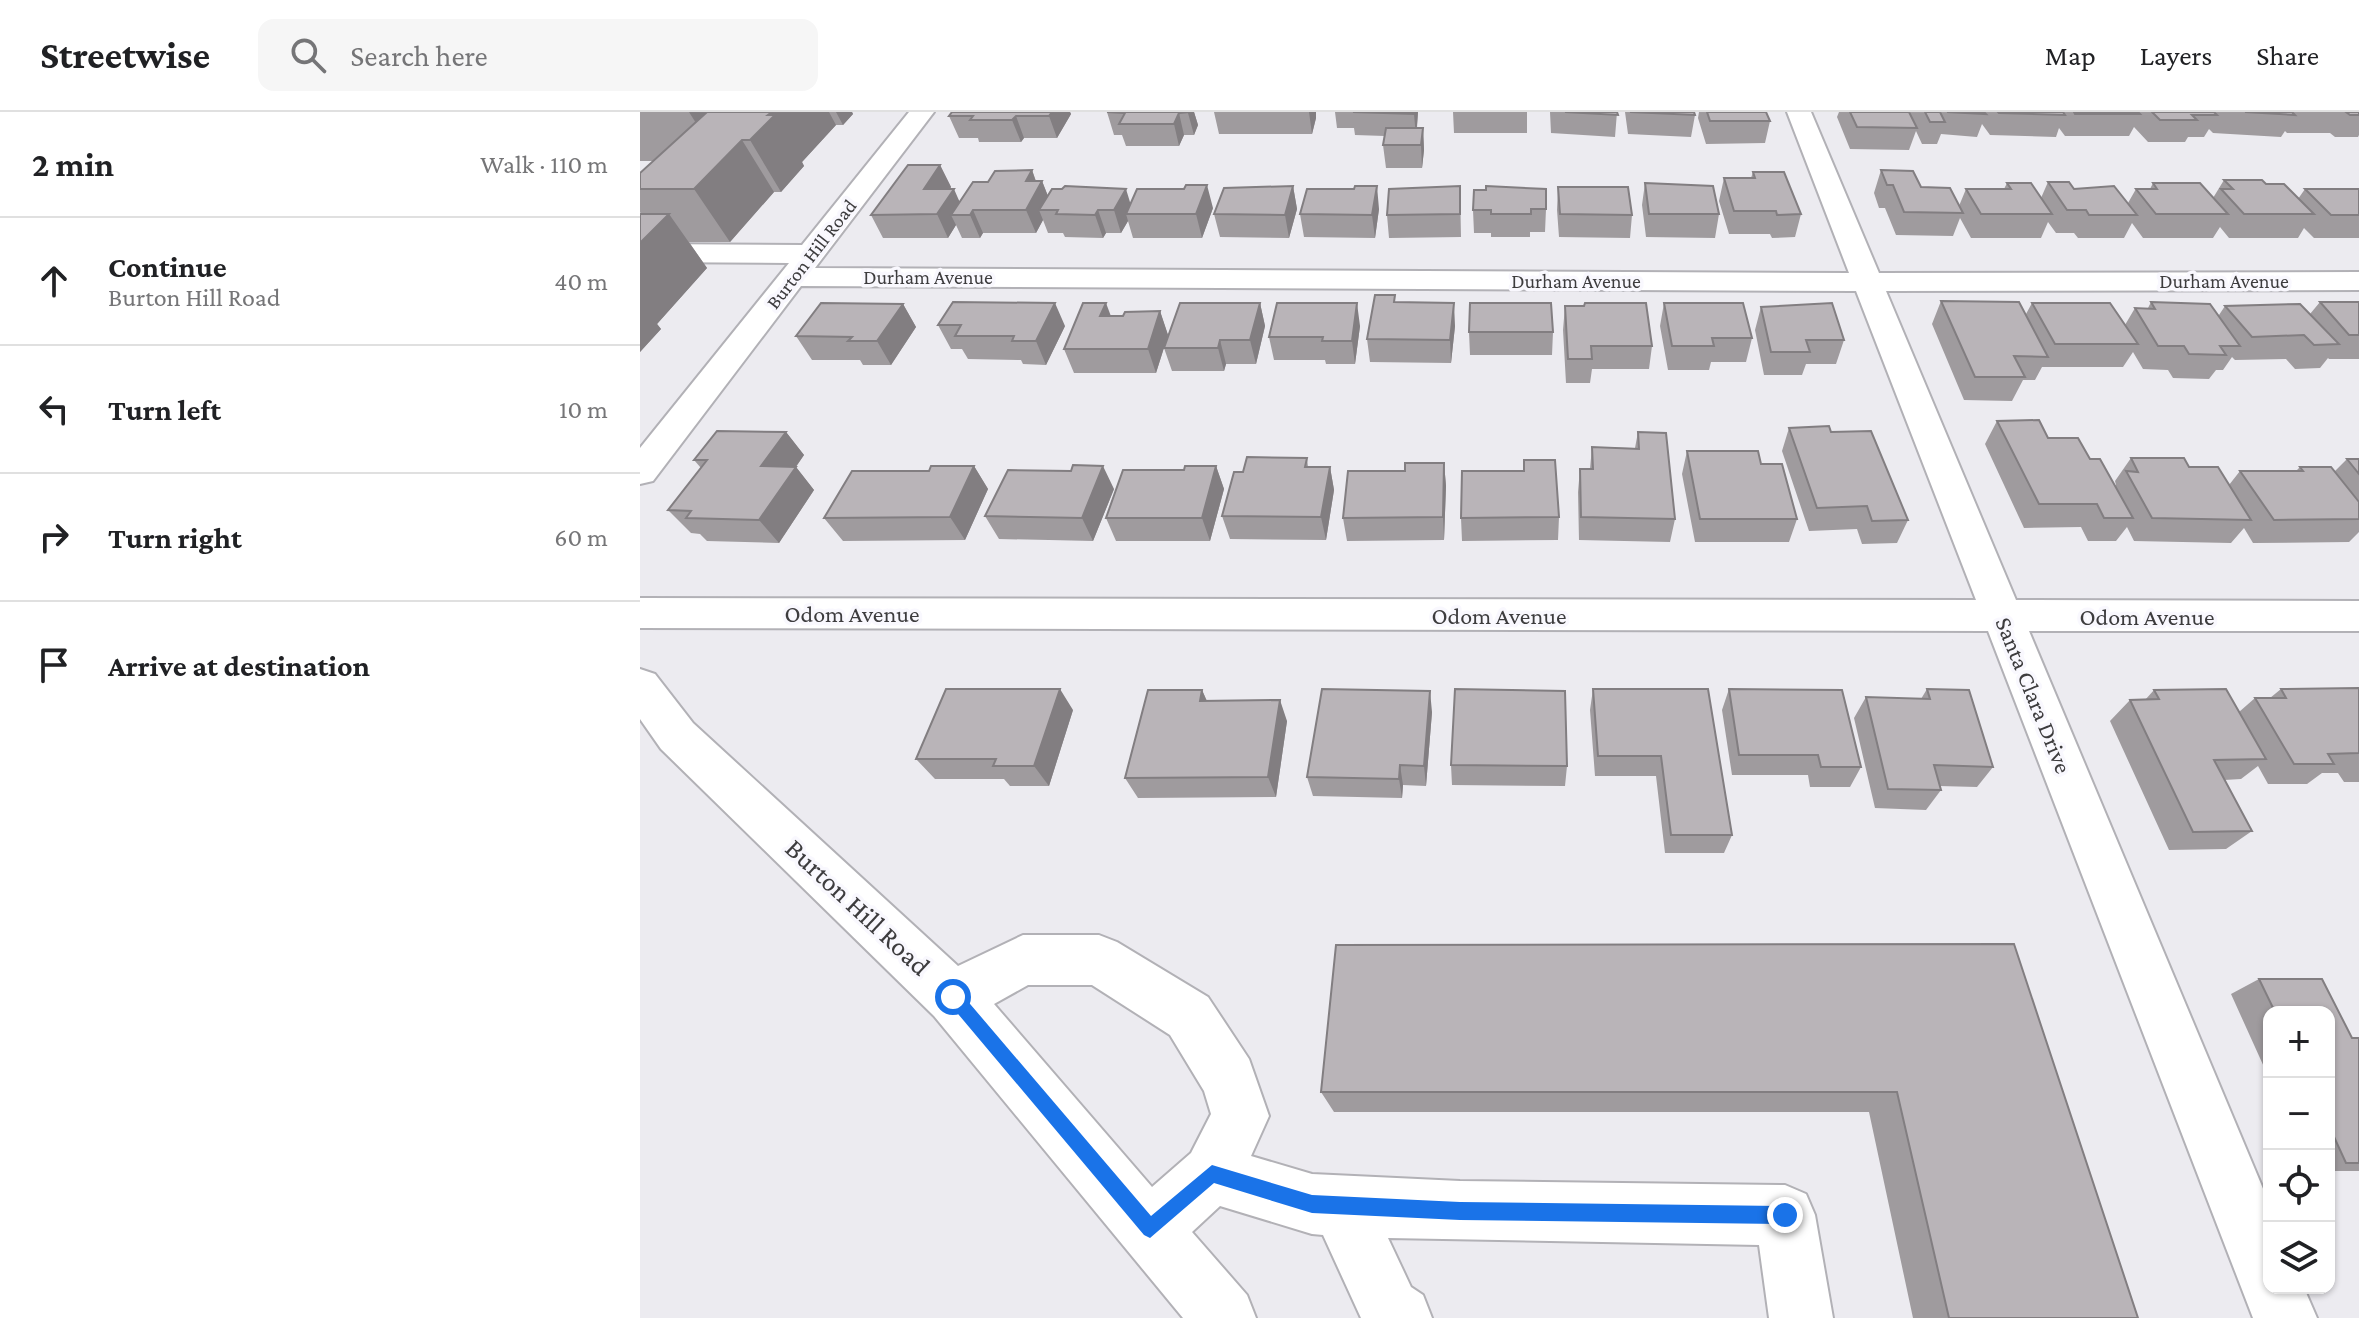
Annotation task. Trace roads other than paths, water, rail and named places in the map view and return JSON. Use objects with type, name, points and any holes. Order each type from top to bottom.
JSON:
[{"type":"street","name":"Burton Hill Road","points":[[640,472],[922,112]]},
{"type":"street","name":"Santa Clara Drive","points":[[1799,112],[2263,1263]]},
{"type":"street","name":"Durham Avenue","points":[[640,253],[802,266],[1868,282],[2359,281]]},
{"type":"street","name":"Odom Avenue","points":[[640,613],[2359,616]]},
{"type":"street","name":"Burton Hill Road","points":[[640,686],[677,736],[953,997],[1224,1318]]},
{"type":"street","points":[[953,997],[1023,960],[1099,960],[1189,1016],[1229,1079],[1240,1116],[1212,1174],[1150,1229]]},
{"type":"street","points":[[1212,1174],[1312,1204],[1460,1211],[1785,1215],[1801,1318]]},
{"type":"street","points":[[1341,1205],[1389,1309],[1400,1318]]},
{"type":"street","points":[[2275,1294],[2285,1318]]}]
